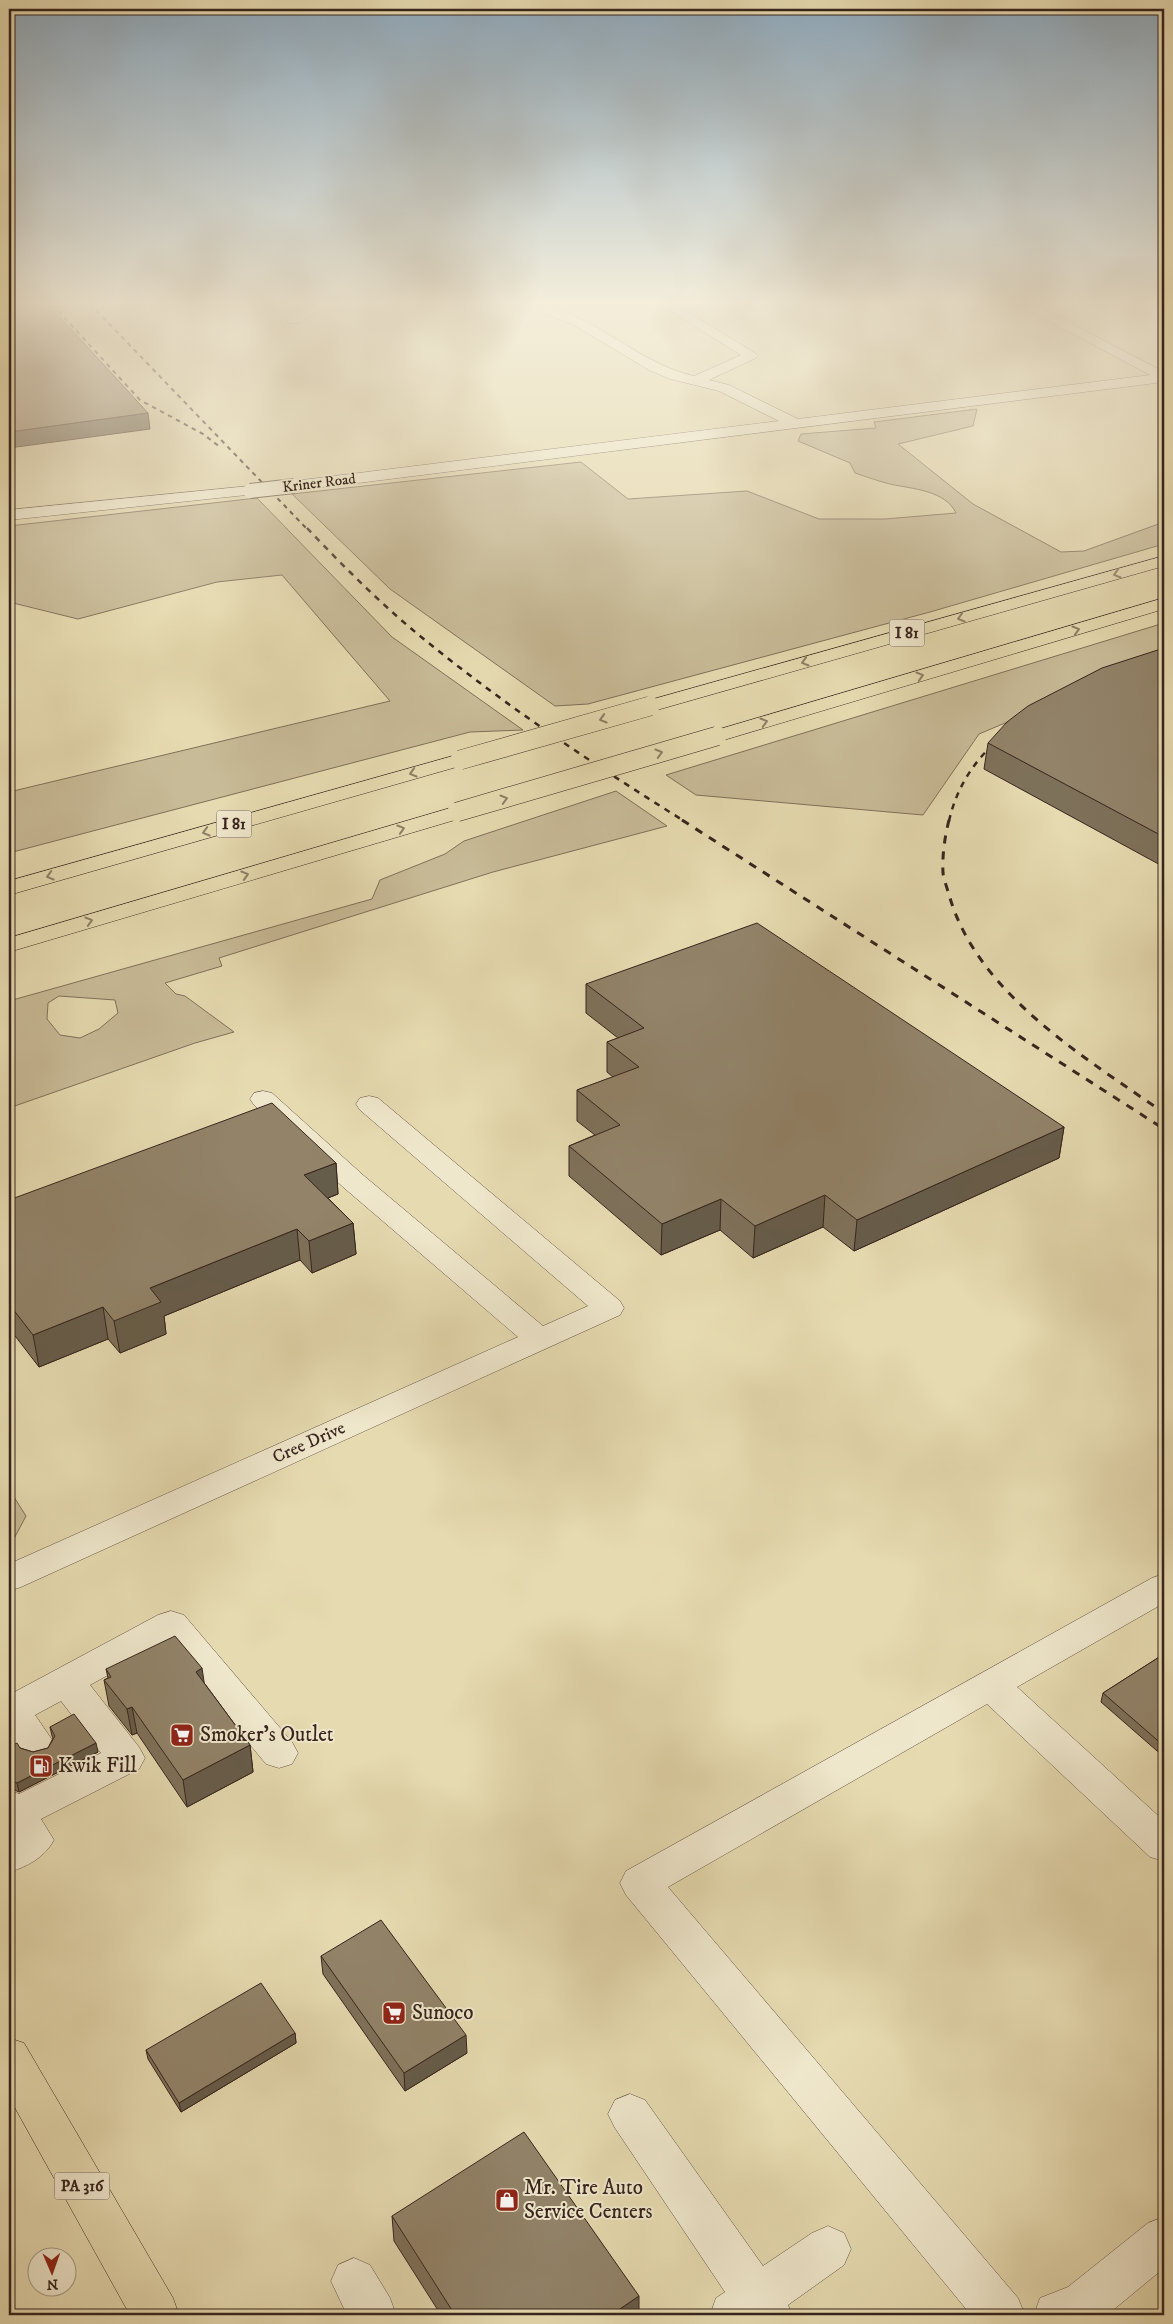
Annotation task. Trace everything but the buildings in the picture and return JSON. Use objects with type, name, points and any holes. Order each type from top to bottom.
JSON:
[{"type":"main road","name":"I 81","points":[[9,888],[1164,560]]},
{"type":"main road","points":[[9,945],[1164,604]]},
{"type":"main road","name":"PA 316","points":[[9,2057],[156,2315]]},
{"type":"street","points":[[774,412],[796,424]]},
{"type":"street","name":"Kriner Road","points":[[9,516],[294,486],[888,412]]},
{"type":"street","points":[[263,1099],[354,1182],[540,1339]]},
{"type":"street","name":"Cree Drive","points":[[9,1578],[609,1308],[369,1104]]},
{"type":"street","points":[[1001,2315],[640,1883],[1164,1587]]},
{"type":"street","points":[[36,1744],[9,1711],[171,1624],[279,1753]]},
{"type":"street","points":[[9,1856],[34,1840],[12,1810],[60,1782],[126,1758],[66,1681]]},
{"type":"street","points":[[990,1685],[1164,1845]]},
{"type":"street","points":[[630,2114],[753,2310],[828,2249]]},
{"type":"street","points":[[1078,2311],[1164,2240]]},
{"type":"shaded area","points":[[950,412],[976,412],[973,426],[898,444],[973,504],[1061,552],[1084,551],[1164,522],[1164,544],[930,612],[588,704],[555,706],[390,589],[292,494],[581,462],[628,499],[747,491],[819,519],[885,519],[956,513],[951,505],[936,495],[918,489],[886,483],[855,473],[850,463],[798,441],[801,434],[876,428],[874,422]]},
{"type":"shaded area","points":[[257,498],[392,637],[523,730],[470,732],[9,853],[9,792],[390,701],[282,575],[217,582],[78,619],[9,602],[9,526]]},
{"type":"shaded area","points":[[1164,623],[1164,656],[979,734],[923,815],[696,795],[666,775]]},
{"type":"shaded area","points":[[616,791],[667,826],[493,872],[219,958],[222,966],[165,983],[176,994],[185,996],[234,1032],[195,1043],[9,1108],[9,1001],[372,899],[380,880],[445,854],[464,841]],"holes":[[[59,996],[115,1000],[118,1013],[99,1029],[80,1038],[60,1035],[47,1019],[48,1003]]]},
{"type":"shaded area","points":[[9,1497],[14,1497],[26,1516],[9,1548]]},
{"type":"railway","points":[[163,412],[203,434],[220,447]]},
{"type":"railway","points":[[195,412],[308,530]]},
{"type":"railway","points":[[307,528],[376,597],[483,686],[549,733],[684,821]]},
{"type":"railway","points":[[949,821],[956,799],[966,778],[972,768],[996,742]]},
{"type":"railway","points":[[682,820],[1164,1129]]},
{"type":"railway","points":[[949,820],[943,853],[944,879],[964,933],[985,965],[1010,994],[1039,1021],[1102,1070],[1164,1113]]},
{"type":"place","name":"Smoker's Outlet","points":[[182,1735]]},
{"type":"place","name":"Kwik Fill","points":[[41,1766]]},
{"type":"place","name":"Sunoco","points":[[394,2013]]},
{"type":"place","name":"Mr. Tire Auto Service Centers","points":[[507,2200]]}]
